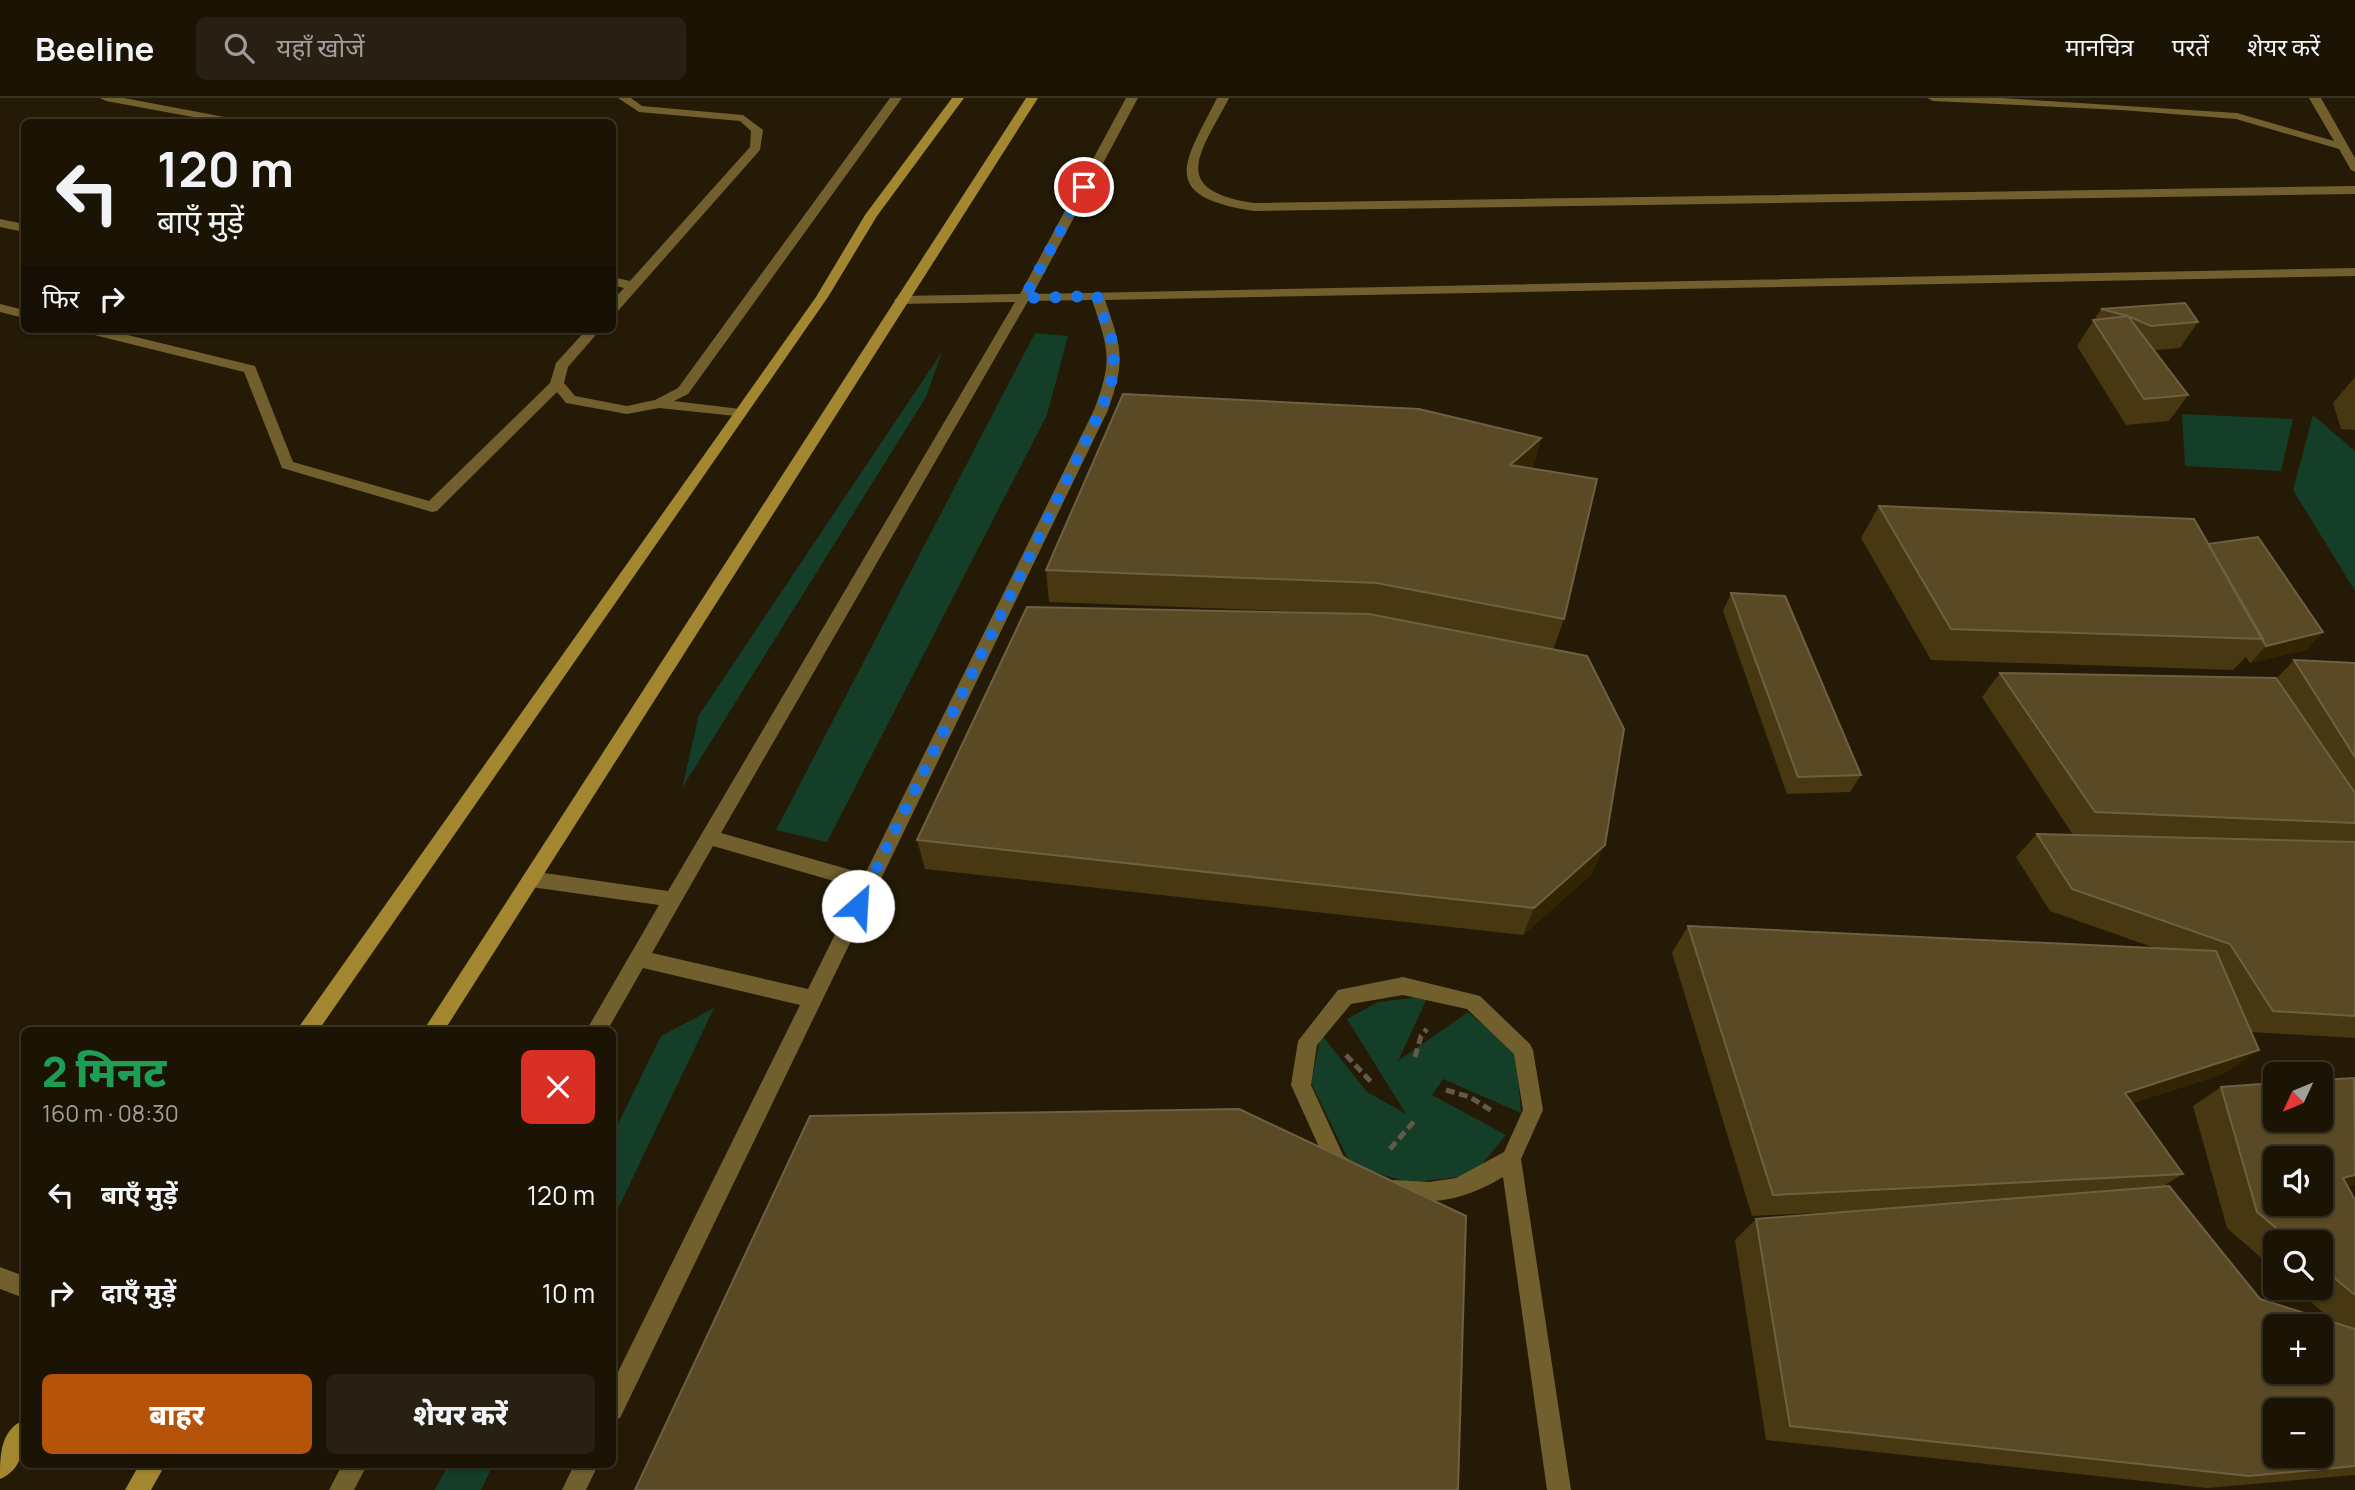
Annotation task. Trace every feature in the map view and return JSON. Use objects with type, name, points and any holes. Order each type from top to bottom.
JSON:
[{"type":"street","points":[[106,98],[219,119]]},
{"type":"street","points":[[616,305],[756,148],[757,130],[743,118],[639,108],[624,98]]},
{"type":"street","points":[[659,404],[683,391],[896,98]]},
{"type":"street","points":[[309,1027],[822,297],[871,215],[958,98]]},
{"type":"street","points":[[436,1027],[1032,98]]},
{"type":"street","points":[[598,1027],[1024,298],[1132,98]]},
{"type":"street","points":[[1223,98],[1191,161],[1193,178],[1208,193],[1225,203],[1254,207],[2355,190]]},
{"type":"street","points":[[1933,98],[2121,107],[2236,116],[2343,146]]},
{"type":"street","points":[[2315,98],[2355,168]]},
{"type":"street","points":[[0,223],[21,227]]},
{"type":"street","points":[[900,300],[2355,272]]},
{"type":"street","points":[[616,282],[633,286]]},
{"type":"street","points":[[616,1402],[1101,410],[1114,374],[1113,344],[1097,296]]},
{"type":"street","points":[[0,308],[21,313]]},
{"type":"street","points":[[103,333],[250,369],[287,465],[432,507],[557,384],[561,366],[590,333]]},
{"type":"street","points":[[557,384],[571,400],[627,410],[659,404],[740,414]]},
{"type":"street","points":[[707,837],[869,883]]},
{"type":"street","points":[[531,879],[671,899]]},
{"type":"street","points":[[637,958],[813,999]]},
{"type":"street","points":[[1511,1159],[1462,1189],[1428,1194],[1394,1190],[1366,1182],[1336,1162],[1301,1084],[1308,1041],[1345,996],[1403,986],[1473,1002],[1523,1051],[1533,1110],[1511,1159],[1559,1490]]},
{"type":"street","points":[[0,1278],[21,1286]]},
{"type":"street","points":[[0,1467],[21,1436]]},
{"type":"street","points":[[137,1490],[151,1468]]},
{"type":"street","points":[[341,1490],[353,1468]]},
{"type":"street","points":[[574,1490],[585,1468]]},
{"type":"path","points":[[1446,1090],[1470,1097],[1495,1112],[1520,1138]]},
{"type":"green space","points":[[1035,333],[1068,336],[1047,415],[827,842],[776,830]]},
{"type":"green space","points":[[942,352],[926,397],[682,788],[699,715]]},
{"type":"green space","points":[[2182,414],[2293,419],[2281,471],[2185,466]]},
{"type":"green space","points":[[2313,415],[2355,451],[2355,591],[2293,490]]},
{"type":"green space","points":[[1428,996],[1398,1061],[1468,1012],[1516,1053],[1521,1113],[1443,1079],[1432,1095],[1506,1135],[1473,1175],[1410,1183],[1351,1165],[1311,1083],[1321,1034],[1367,1092],[1406,1114],[1347,1019],[1378,1002]]},
{"type":"green space","points":[[714,1008],[616,1213],[616,1128],[661,1036]]},
{"type":"green space","points":[[446,1468],[492,1468],[481,1490],[435,1490]]},
{"type":"building","points":[[2185,303],[2198,322],[2151,326],[2101,309]]},
{"type":"building","points":[[2128,316],[2188,395],[2144,399],[2093,320]]},
{"type":"building","points":[[1123,394],[1419,409],[1541,438],[1510,465],[1597,479],[1564,619],[1377,583],[1046,570]]},
{"type":"building","points":[[1879,506],[2194,519],[2263,639],[1951,629]]},
{"type":"building","points":[[2258,537],[2323,632],[2266,646],[2208,544]]},
{"type":"building","points":[[1731,593],[1785,596],[1861,775],[1798,777]]},
{"type":"building","points":[[1027,607],[1369,614],[1587,656],[1624,729],[1605,845],[1534,908],[917,840]]},
{"type":"building","points":[[2294,660],[2355,663],[2355,757]]},
{"type":"building","points":[[2000,673],[2276,678],[2355,793],[2355,823],[2095,812]]},
{"type":"building","points":[[2037,834],[2355,842],[2355,1016],[2273,1011],[2230,944],[2072,889]]},
{"type":"building","points":[[1688,926],[2216,951],[2259,1050],[2125,1093],[2183,1174],[1773,1195]]},
{"type":"building","points":[[2354,1078],[2355,1175],[2343,1178],[2355,1200],[2355,1295],[2333,1277],[2333,1230],[2279,1230],[2257,1212],[2221,1087],[2263,1084],[2263,1132],[2333,1132],[2333,1079]]},
{"type":"building","points":[[1239,1109],[1466,1216],[1458,1490],[635,1490],[810,1116]]},
{"type":"building","points":[[2169,1186],[2260,1299],[2308,1314],[2263,1314],[2263,1384],[2333,1384],[2333,1322],[2355,1329],[2355,1466],[2249,1476],[1790,1426],[1756,1219]]},
{"type":"route","points":[[858,906],[1101,410],[1114,374],[1113,344],[1097,296],[1024,298],[1084,187]]}]
